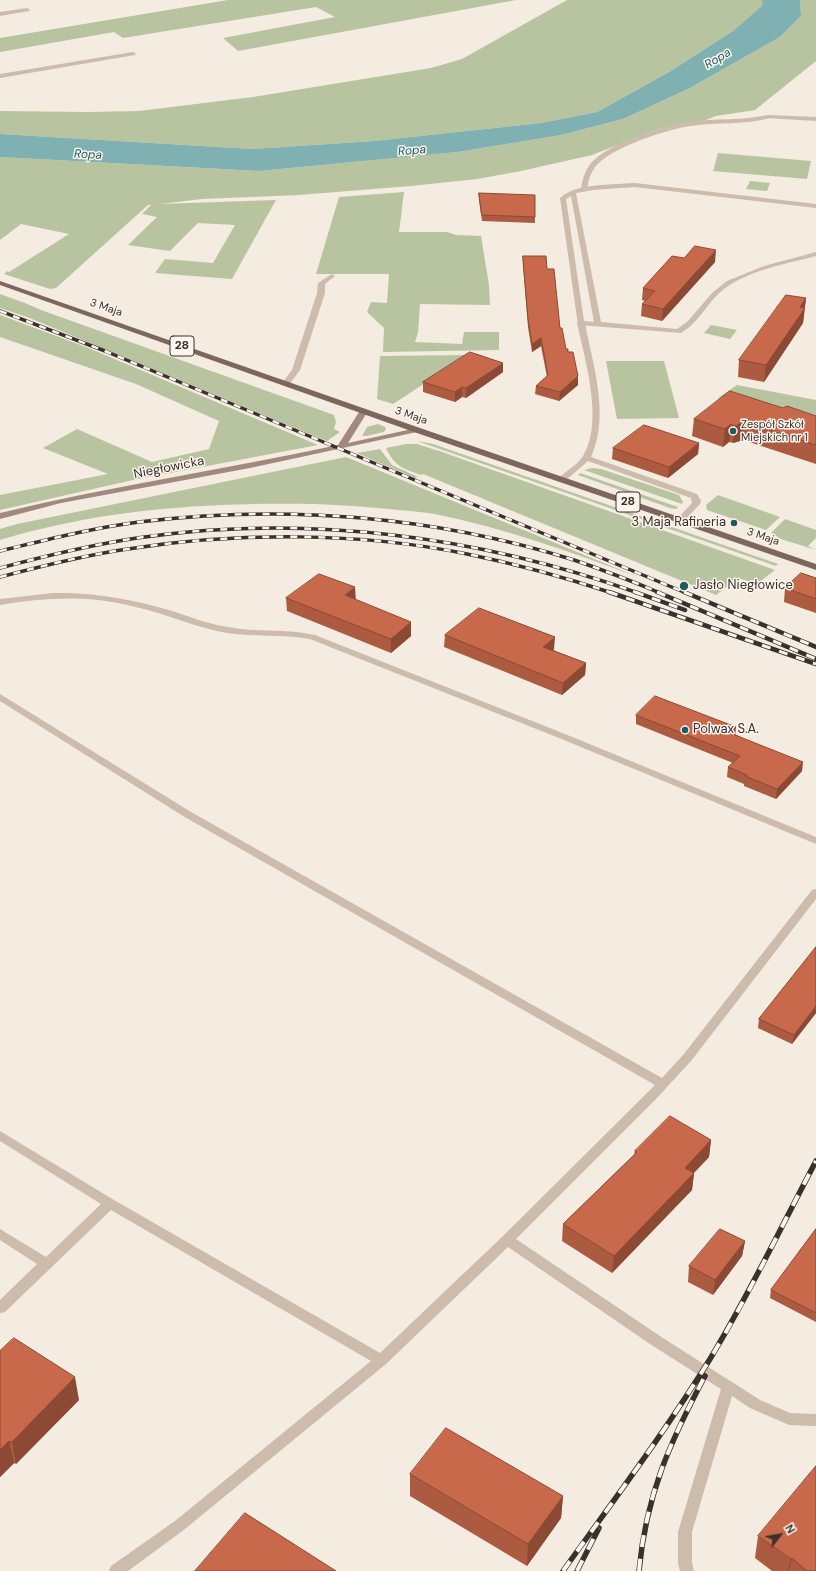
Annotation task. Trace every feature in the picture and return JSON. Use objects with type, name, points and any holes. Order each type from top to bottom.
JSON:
[{"type":"main road","name":"3 Maja","points":[[0,283],[417,430],[816,567]]},
{"type":"street","points":[[0,14],[28,10]]},
{"type":"street","points":[[0,76],[134,54]]},
{"type":"street","points":[[584,190],[585,179],[596,161],[607,154],[649,135],[691,124],[737,122],[768,116],[816,120]]},
{"type":"street","points":[[562,479],[587,458],[594,443],[596,409],[592,379],[581,323],[563,198],[573,192],[584,190],[609,186],[635,185],[816,206]]},
{"type":"street","points":[[573,192],[598,324]]},
{"type":"street","points":[[581,323],[678,331],[688,326],[720,289],[733,280],[816,254]]},
{"type":"street","points":[[286,383],[296,370],[321,293],[322,283],[332,276]]},
{"type":"street","points":[[342,445],[364,411]]},
{"type":"street","name":"Niegłowicka","points":[[0,516],[61,501],[250,466],[417,430]]},
{"type":"street","points":[[587,458],[694,496],[697,501],[696,504],[680,520]]},
{"type":"street","points":[[0,602],[63,595],[106,598],[227,630],[297,634],[312,637],[541,728],[816,841]]},
{"type":"street","points":[[0,698],[187,814],[663,1084]]},
{"type":"street","points":[[116,1571],[186,1520],[381,1360],[506,1240],[663,1084],[687,1058],[816,892]]},
{"type":"street","points":[[0,1135],[110,1203],[381,1360]]},
{"type":"street","points":[[0,1308],[110,1203]]},
{"type":"street","points":[[0,1234],[47,1264]]},
{"type":"street","points":[[506,1240],[658,1342],[728,1387],[771,1412],[789,1419],[816,1420]]},
{"type":"street","points":[[688,1571],[685,1563],[685,1532],[728,1387]]},
{"type":"green space","points":[[228,0],[516,0],[238,51],[223,38],[335,17],[316,7],[123,38],[114,32],[0,52],[0,38]]},
{"type":"green space","points":[[567,0],[762,0],[764,5],[733,31],[669,72],[597,112],[541,123],[374,141],[253,149],[0,134],[0,111],[139,111],[253,97],[431,68],[462,59]]},
{"type":"green space","points":[[800,0],[816,0],[816,61],[755,110],[716,116],[701,122],[685,123],[656,130],[592,155],[477,179],[299,195],[202,199],[160,204],[276,200],[232,279],[155,273],[165,259],[213,263],[235,225],[198,223],[170,251],[128,245],[157,217],[142,214],[151,205],[148,205],[56,288],[50,289],[4,274],[69,234],[21,224],[0,240],[0,157],[259,171],[458,152],[561,135],[623,119],[690,88],[780,37],[801,16]]},
{"type":"green space","points":[[718,153],[811,161],[807,179],[713,171]]},
{"type":"green space","points":[[750,181],[770,183],[767,191],[746,189]]},
{"type":"green space","points":[[404,192],[399,232],[447,232],[456,235],[481,236],[489,285],[490,305],[420,304],[418,332],[415,342],[462,344],[464,332],[499,332],[499,350],[383,352],[384,328],[367,312],[371,302],[387,303],[389,274],[316,274],[339,197]]},
{"type":"green space","points":[[0,294],[334,415],[336,422],[334,429],[340,432],[327,441],[27,317],[0,308]]},
{"type":"green space","points":[[0,315],[86,347],[318,445],[133,480],[0,510],[0,495],[108,474],[43,448],[77,429],[152,462],[209,449],[219,421],[136,384],[0,337]]},
{"type":"green space","points":[[711,325],[737,330],[730,339],[704,333]]},
{"type":"green space","points":[[468,355],[393,404],[377,399],[380,356]]},
{"type":"green space","points":[[606,361],[664,361],[679,418],[617,419]]},
{"type":"green space","points":[[737,385],[816,400],[816,425],[805,426],[718,398]]},
{"type":"green space","points":[[378,424],[385,427],[386,429],[384,432],[362,436],[367,427]]},
{"type":"green space","points":[[417,441],[433,444],[778,564],[776,566]]},
{"type":"green space","points":[[406,444],[417,444],[442,452],[775,570],[757,584],[738,578],[716,595],[423,474],[421,475],[404,468],[396,463],[386,448]]},
{"type":"green space","points":[[380,449],[392,465],[418,477],[415,478],[357,453]]},
{"type":"green space","points":[[346,457],[638,577],[512,533],[435,514],[378,508],[314,504],[235,504],[195,506],[116,514],[38,529],[0,540],[0,529],[17,524]]},
{"type":"green space","points":[[592,468],[601,469],[679,495],[683,502],[682,504],[584,470]]},
{"type":"green space","points":[[580,473],[678,507],[676,509],[670,508],[578,475]]},
{"type":"green space","points":[[718,495],[780,517],[766,530],[707,510],[706,505]]},
{"type":"green space","points":[[785,519],[816,530],[816,538],[808,546],[816,550],[781,539],[771,533]]},
{"type":"water","name":"Ropa","points":[[762,0],[800,0],[801,16],[780,37],[690,88],[623,119],[561,135],[458,152],[259,171],[0,157],[0,134],[253,149],[374,141],[541,123],[597,112],[669,72],[733,31],[763,5]]},
{"type":"building","points":[[479,193],[535,195],[535,217],[482,215]]},
{"type":"building","points":[[695,246],[716,250],[663,309],[642,304],[655,291],[643,288],[672,256],[684,258]]},
{"type":"building","points":[[523,256],[546,256],[547,269],[554,269],[560,328],[562,328],[566,349],[568,349],[568,352],[573,352],[578,376],[560,392],[536,386],[548,375],[541,338],[532,344],[528,319]]},
{"type":"building","points":[[786,295],[806,298],[800,307],[805,308],[766,365],[739,360]]},
{"type":"building","points":[[470,352],[503,363],[466,388],[462,387],[455,392],[423,382]]},
{"type":"building","points":[[730,391],[783,408],[787,406],[816,416],[816,445],[745,422],[735,426],[731,424],[725,429],[694,419]]},
{"type":"building","points":[[644,425],[699,443],[669,467],[613,448]]},
{"type":"building","points":[[801,573],[816,578],[816,599],[785,588]]},
{"type":"building","points":[[319,574],[355,587],[345,595],[411,622],[391,639],[286,598]]},
{"type":"building","points":[[479,608],[555,637],[543,647],[586,663],[563,683],[445,635]]},
{"type":"building","points":[[655,696],[736,727],[730,733],[803,762],[777,789],[745,776],[747,775],[728,767],[740,756],[636,715]]},
{"type":"building","points":[[816,947],[816,1006],[794,1035],[759,1019]]},
{"type":"building","points":[[670,1116],[711,1140],[685,1168],[694,1173],[614,1256],[563,1224],[637,1152],[635,1151]]},
{"type":"building","points":[[720,1229],[745,1241],[715,1280],[689,1266]]},
{"type":"building","points":[[816,1229],[816,1313],[771,1290]]},
{"type":"building","points":[[14,1338],[75,1377],[12,1442],[9,1441],[0,1450],[0,1351]]},
{"type":"building","points":[[446,1428],[563,1496],[528,1544],[410,1474]]},
{"type":"building","points":[[816,1466],[816,1571],[807,1571],[792,1558],[791,1559],[758,1536]]},
{"type":"building","points":[[245,1513],[336,1571],[195,1571]]},
{"type":"railway","points":[[0,311],[105,351],[686,593]]},
{"type":"railway","points":[[0,551],[69,535],[139,522],[249,514],[359,518],[413,524],[468,533],[521,545],[574,560],[660,593]]},
{"type":"railway","points":[[0,568],[68,551],[137,538],[200,531],[264,528],[327,529],[391,535],[454,544],[516,557],[578,573],[635,592]]},
{"type":"railway","points":[[0,577],[96,554],[169,543],[255,537],[341,538],[426,547],[467,554],[540,571],[611,593]]},
{"type":"railway","points":[[635,592],[685,610]]},
{"type":"railway","points":[[657,592],[816,659]]},
{"type":"railway","points":[[684,592],[816,647]]},
{"type":"railway","points":[[611,593],[816,664]]},
{"type":"railway","points":[[563,1571],[657,1440],[710,1359],[751,1286],[816,1161]]},
{"type":"railway","points":[[639,1571],[642,1544],[654,1493],[681,1424],[705,1376]]},
{"type":"railway","points":[[577,1571],[599,1528]]},
{"type":"place","name":"Zespół Szkół Miejskich nr 1","points":[[733,431]]},
{"type":"place","name":"3 Maja Rafineria","points":[[734,523]]},
{"type":"place","name":"Jasło Niegłowice","points":[[684,586]]},
{"type":"place","name":"Polwax S.A.","points":[[685,730]]}]
